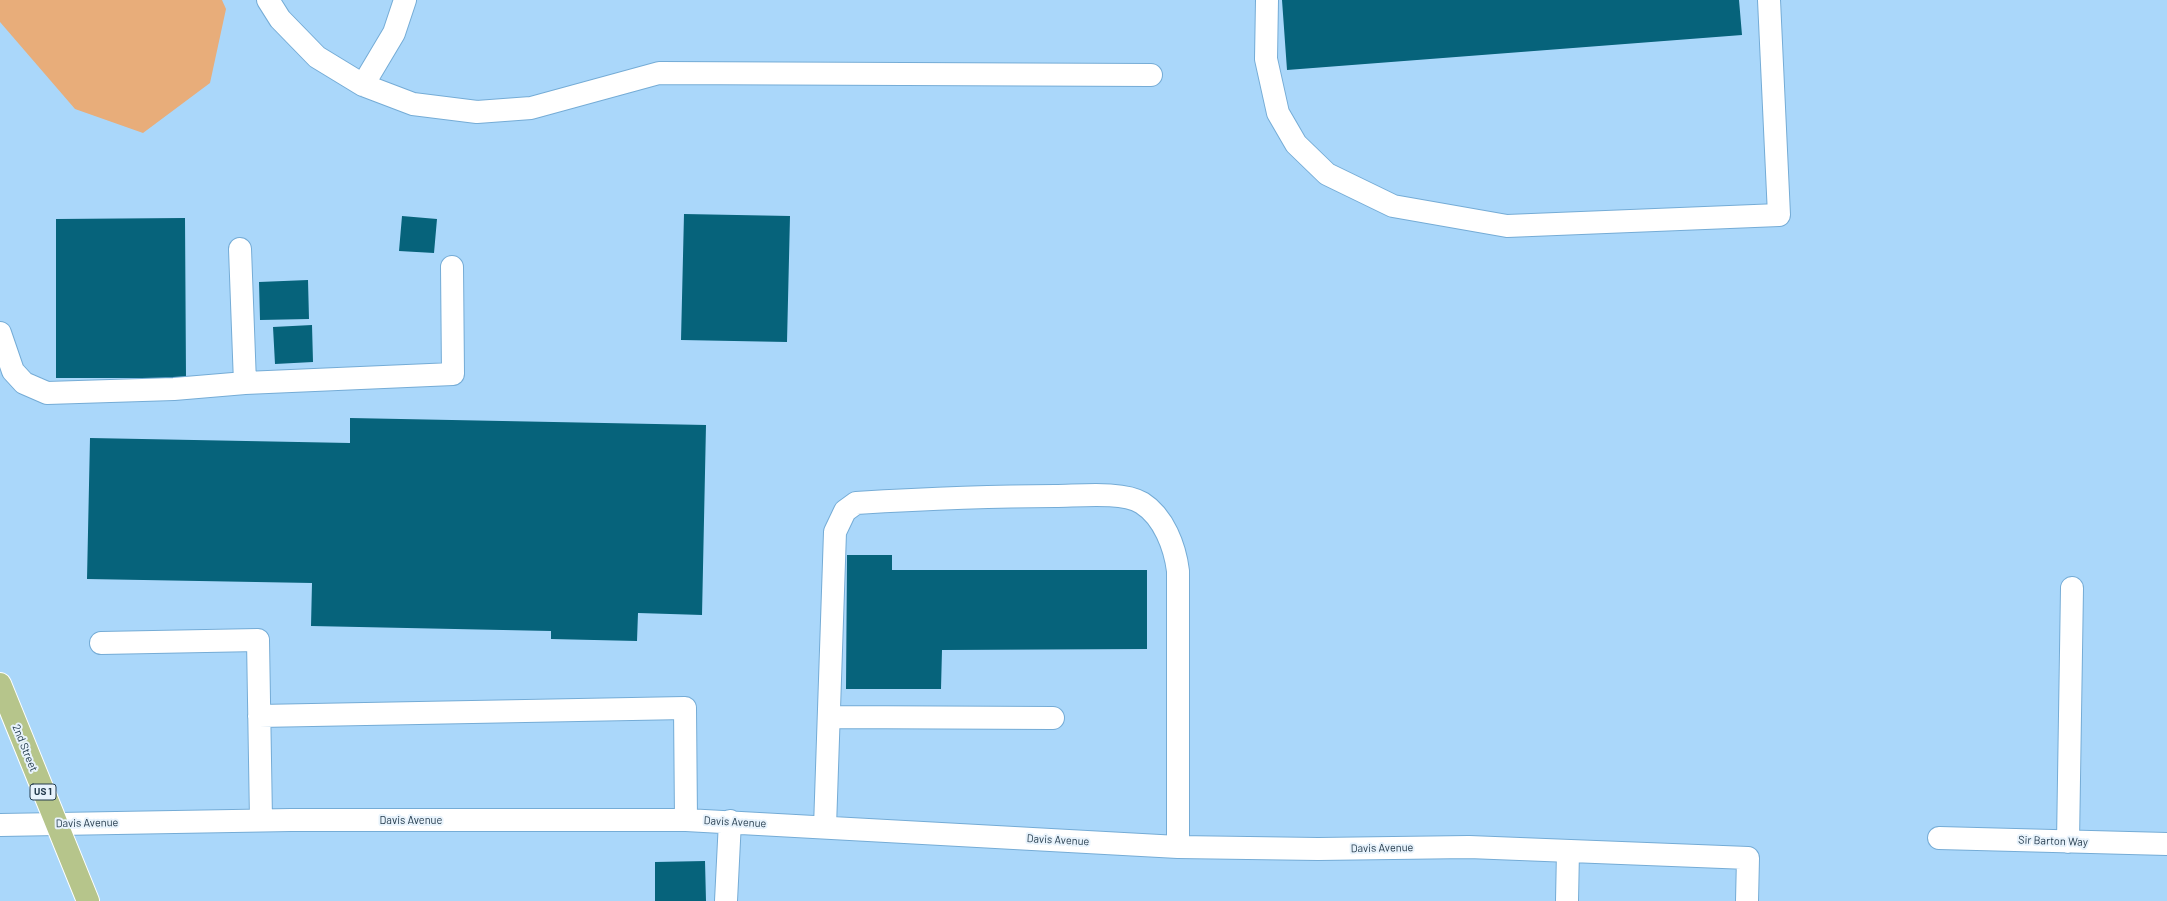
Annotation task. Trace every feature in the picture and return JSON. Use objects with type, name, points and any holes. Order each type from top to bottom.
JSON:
[{"type":"main road","name":"2nd Street","points":[[0,684],[88,901]]},
{"type":"street","points":[[268,0],[280,19],[317,57],[362,85],[413,104],[477,112],[531,108],[660,73],[1151,75]]},
{"type":"street","points":[[362,85],[394,32],[405,0]]},
{"type":"street","points":[[1267,0],[1266,59],[1278,113],[1296,144],[1328,174],[1393,206],[1507,226],[1779,215],[1769,0]]},
{"type":"street","points":[[240,249],[245,383]]},
{"type":"street","points":[[0,333],[13,371],[24,383],[47,393],[174,389],[245,383],[453,374],[452,267]]},
{"type":"street","points":[[825,827],[835,532],[845,511],[856,503],[958,497],[1115,496],[1142,503],[1156,516],[1167,532],[1176,555],[1178,571],[1178,846]]},
{"type":"street","points":[[2068,842],[2072,588]]},
{"type":"street","points":[[101,643],[258,640],[261,820]]},
{"type":"street","points":[[259,716],[685,708],[686,820]]},
{"type":"street","points":[[829,717],[1054,718]]},
{"type":"street","name":"Davis Avenue","points":[[0,825],[261,820],[686,820],[1178,846],[1318,849],[1469,847],[1748,858],[1747,901]]},
{"type":"street","points":[[726,901],[730,822]]},
{"type":"street","name":"Sir Barton Way","points":[[1939,838],[2167,844]]},
{"type":"street","points":[[1567,901],[1568,851]]},
{"type":"shaded area","points":[[0,0],[222,0],[226,9],[210,83],[143,133],[75,109],[0,22]]},
{"type":"building","points":[[1282,0],[1739,0],[1742,35],[1287,70]]},
{"type":"building","points":[[684,214],[790,216],[787,342],[681,340]]},
{"type":"building","points":[[402,216],[437,219],[434,253],[399,251]]},
{"type":"building","points":[[185,218],[186,378],[56,378],[56,219]]},
{"type":"building","points":[[308,280],[309,319],[260,320],[259,282]]},
{"type":"building","points":[[312,325],[313,362],[275,364],[273,327]]},
{"type":"building","points":[[350,418],[706,425],[702,615],[638,613],[637,641],[551,639],[551,631],[311,626],[312,583],[87,579],[90,438],[350,443]]},
{"type":"building","points":[[847,555],[892,555],[892,570],[1147,570],[1147,649],[942,650],[941,689],[846,689]]},
{"type":"building","points":[[705,861],[706,901],[655,901],[655,862]]}]
